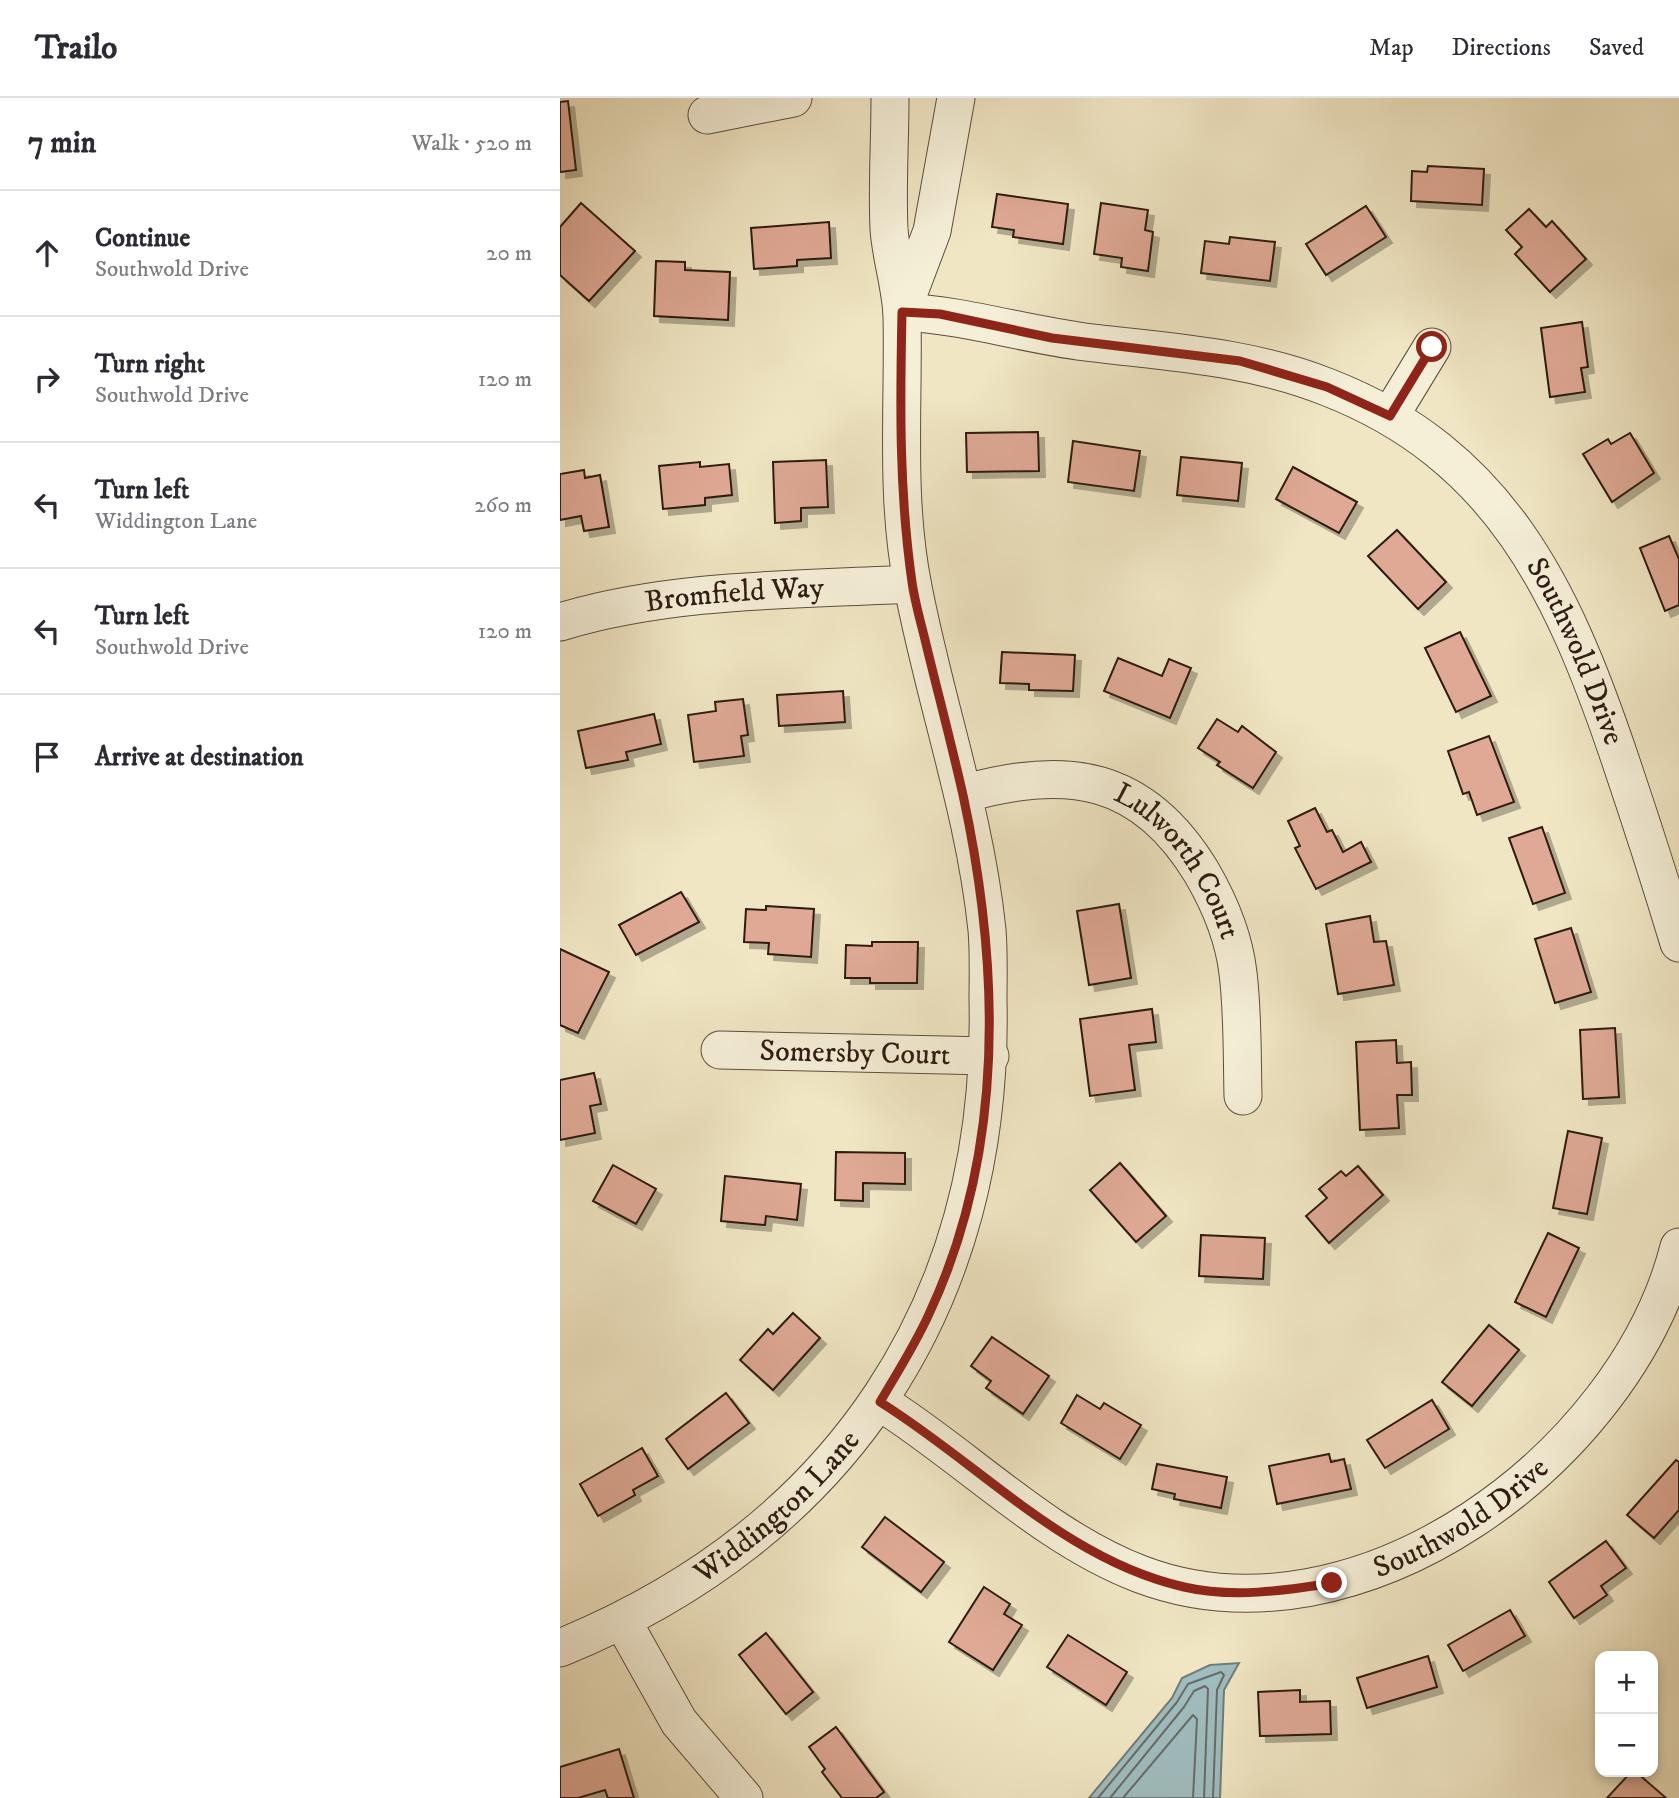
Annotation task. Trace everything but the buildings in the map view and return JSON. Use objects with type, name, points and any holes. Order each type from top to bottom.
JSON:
[{"type":"street","points":[[708,115],[793,98]]},
{"type":"street","name":"Widdington Lane","points":[[560,1648],[623,1622],[674,1592],[766,1524],[807,1488],[880,1402],[930,1312],[952,1254],[970,1194],[982,1131],[990,1056],[987,932],[963,794],[912,584],[899,453],[902,312],[890,231],[890,98]]},
{"type":"street","name":"Widdington Lane","points":[[902,312],[932,231],[956,98]]},
{"type":"street","name":"Southwold Drive","points":[[902,312],[940,314],[1052,338],[1240,361],[1327,387],[1390,416],[1435,447],[1496,507],[1523,543],[1567,617],[1599,697],[1679,943]]},
{"type":"street","points":[[1390,416],[1432,347]]},
{"type":"street","name":"Bromfield Way","points":[[560,622],[619,608],[691,598],[912,584]]},
{"type":"street","name":"Lulworth Court","points":[[963,794],[1036,778],[1076,780],[1104,786],[1131,798],[1176,834],[1210,886],[1234,949],[1241,1006],[1243,1096]]},
{"type":"street","name":"Somersby Court","points":[[719,1050],[990,1056]]},
{"type":"street","name":"Southwold Drive","points":[[880,1402],[1067,1536],[1104,1559],[1141,1575],[1186,1587],[1234,1592],[1282,1591],[1332,1583],[1377,1570],[1466,1524],[1554,1454],[1589,1415],[1644,1333],[1659,1304],[1679,1247]]},
{"type":"street","points":[[623,1622],[679,1722],[744,1798]]},
{"type":"water","points":[[1239,1663],[1224,1690],[1220,1798],[1089,1798],[1172,1698],[1182,1678],[1210,1665]]},
{"type":"route","points":[[1332,1583],[1282,1591],[1234,1592],[1186,1587],[1141,1575],[1104,1559],[1067,1536],[880,1402],[930,1312],[952,1254],[970,1194],[982,1131],[990,1056],[987,932],[976,862],[963,794],[912,584],[899,453],[902,312],[940,314],[1052,338],[1240,361],[1327,387],[1390,416],[1432,347]]}]
